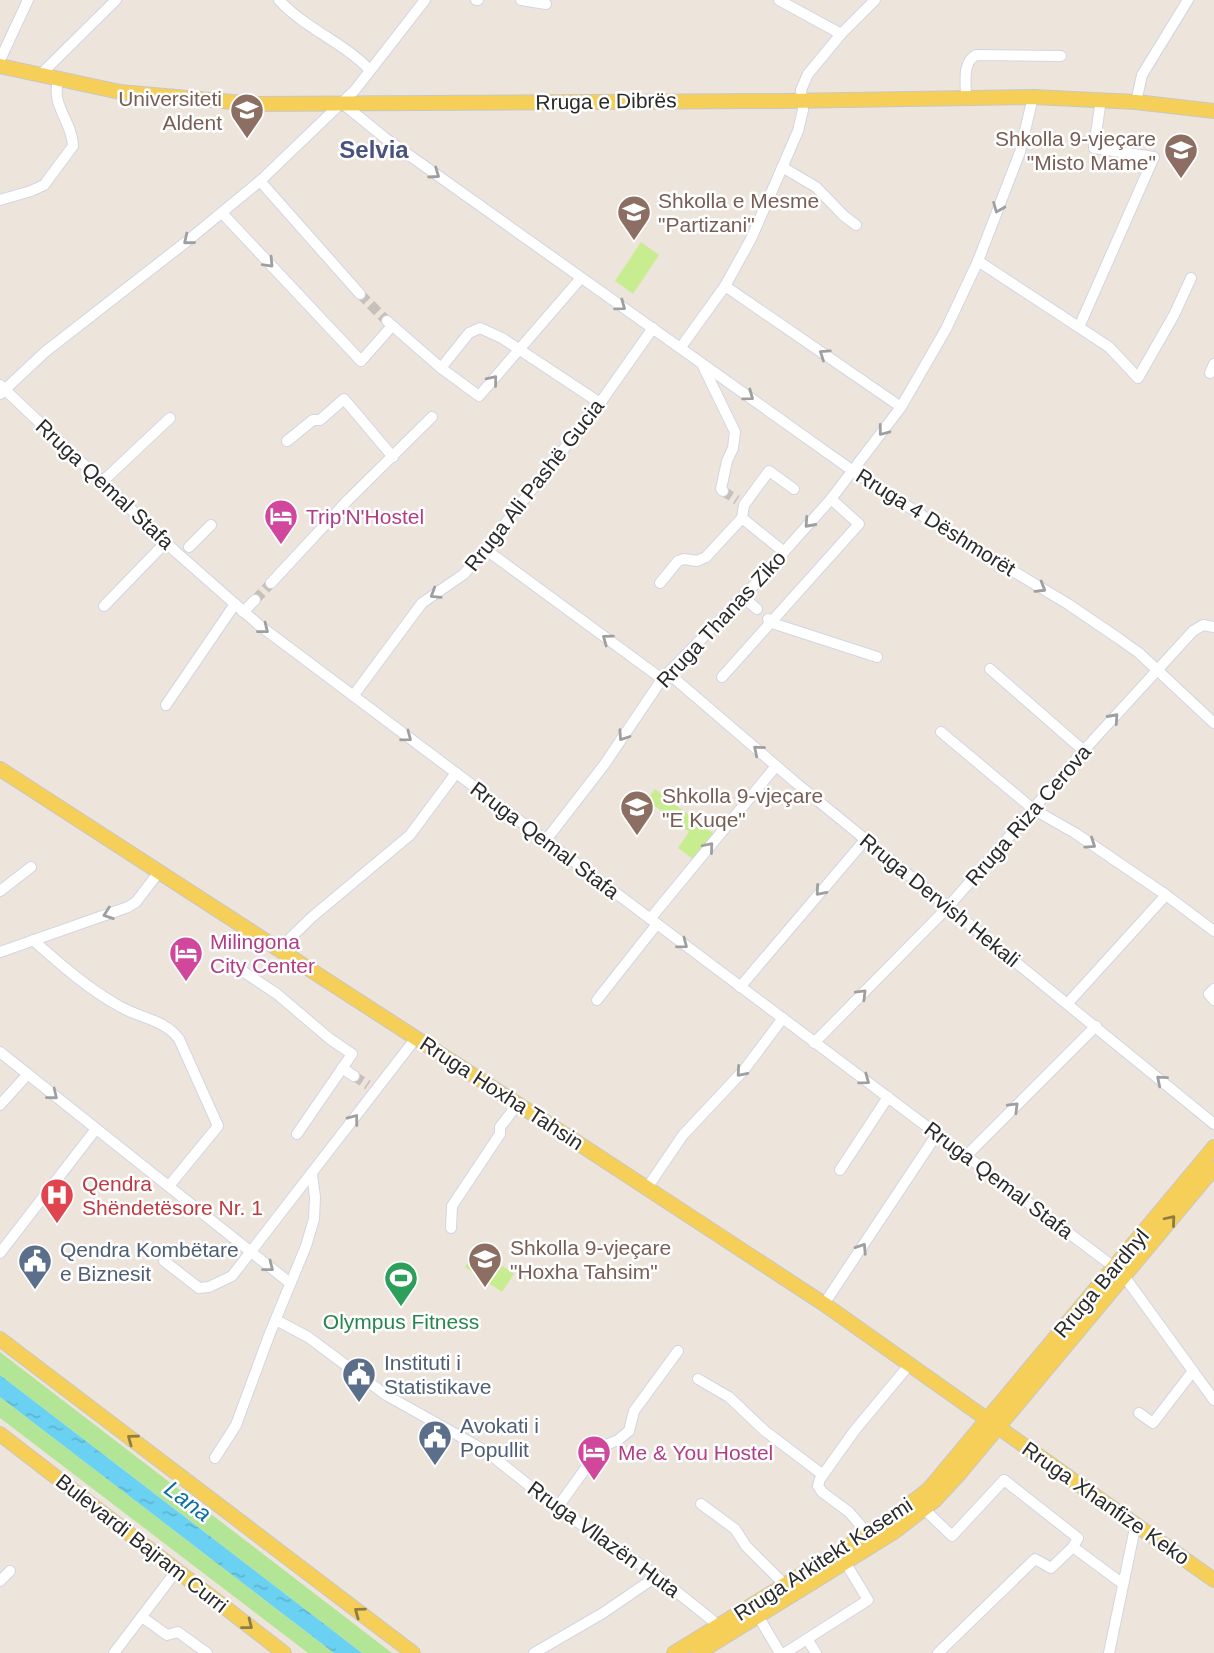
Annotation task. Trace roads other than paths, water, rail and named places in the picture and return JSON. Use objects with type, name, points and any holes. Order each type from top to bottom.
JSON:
[{"type":"main road","name":"Rruga e Dibrës","points":[[0,66],[120,92],[255,104],[1032,97],[1101,99],[1214,111]]},
{"type":"main road","name":"Rruga Hoxha Tahsin","points":[[0,769],[824,1304],[993,1423]]},
{"type":"main road","name":"Rruga Bardhyl","points":[[993,1423],[1119,1271],[1214,1147]]},
{"type":"main road","name":"Rruga Bardhyl","points":[[1119,1271],[1214,1168]]},
{"type":"main road","points":[[0,1339],[413,1653]]},
{"type":"main road","name":"Rruga Arkitekt Kasemi","points":[[698,1653],[894,1532],[924,1509],[950,1484],[993,1423]]},
{"type":"main road","name":"Rruga Arkitekt Kasemi","points":[[674,1653],[905,1510],[993,1423]]},
{"type":"main road","name":"Rruga Xhanfize Keko","points":[[993,1423],[1214,1580]]},
{"type":"main road","name":"Bulevardi Bajram Curri","points":[[0,1434],[284,1653]]},
{"type":"street","points":[[0,60],[28,0]]},
{"type":"street","points":[[40,75],[116,0]]},
{"type":"street","points":[[279,0],[370,70]]},
{"type":"street","points":[[2,390],[45,352],[260,181],[342,103],[425,0]]},
{"type":"street","points":[[521,0],[546,4]]},
{"type":"street","points":[[779,0],[841,34]]},
{"type":"street","points":[[681,347],[724,286],[751,239],[799,131],[803,110],[801,90],[807,74],[875,0]]},
{"type":"street","points":[[1136,102],[1142,75],[1188,0]]},
{"type":"street","points":[[967,97],[967,64],[970,58],[983,55],[1061,56]]},
{"type":"street","points":[[0,200],[44,185],[74,146],[71,130],[55,95],[58,80]]},
{"type":"street","name":"Rruga Thanas Ziko","points":[[546,840],[604,765],[665,676],[743,597],[831,499],[901,407],[946,329],[978,261],[1020,152],[1032,97]]},
{"type":"street","points":[[1079,327],[1154,157],[1094,148],[1101,99]]},
{"type":"street","name":"Rruga 4 Dëshmorët","points":[[342,103],[385,138],[853,471],[1068,604],[1118,638],[1158,670],[1214,723]]},
{"type":"street","points":[[782,167],[817,187],[856,225]]},
{"type":"street","points":[[260,181],[360,294]]},
{"type":"street","points":[[222,213],[361,361],[390,324],[440,368],[479,396],[582,278]]},
{"type":"street","points":[[978,261],[1109,347],[1138,378],[1174,315],[1191,278]]},
{"type":"street","points":[[724,286],[901,407]]},
{"type":"street","points":[[440,368],[475,328],[485,329],[600,403]]},
{"type":"street","name":"Rruga Ali Pashë Gucia","points":[[353,696],[422,603],[464,574],[485,549],[600,403],[653,328]]},
{"type":"street","points":[[701,362],[735,432],[733,449],[727,461],[721,489],[723,491]]},
{"type":"street","name":"Rruga Qemal Stafa","points":[[2,390],[166,542],[185,551],[239,608],[1119,1271],[1193,1371],[1210,1385],[1214,1401]]},
{"type":"street","points":[[287,441],[313,420],[320,420],[344,399],[393,457]]},
{"type":"street","points":[[271,583],[338,510],[432,417]]},
{"type":"street","points":[[102,482],[170,418]]},
{"type":"street","points":[[783,552],[742,518],[740,503],[769,471],[794,489]]},
{"type":"street","points":[[722,677],[859,524],[831,499]]},
{"type":"street","points":[[660,583],[678,561],[697,561],[706,556],[742,518]]},
{"type":"street","points":[[185,551],[211,525]]},
{"type":"street","points":[[104,606],[166,542]]},
{"type":"street","name":"Rruga Dervish Hekali","points":[[485,549],[665,676],[1214,1124]]},
{"type":"street","points":[[743,597],[757,609]]},
{"type":"street","points":[[166,705],[239,608],[256,600]]},
{"type":"street","points":[[770,621],[877,657]]},
{"type":"street","name":"Rruga Riza Cerova","points":[[814,1043],[948,907],[1198,626],[1214,627]]},
{"type":"street","points":[[990,669],[1084,751]]},
{"type":"street","points":[[941,732],[1033,809],[1075,833],[1214,931]]},
{"type":"street","points":[[597,1000],[653,921],[776,766]]},
{"type":"street","points":[[278,950],[312,917],[410,835],[456,773]]},
{"type":"street","points":[[740,986],[865,840]]},
{"type":"street","points":[[0,891],[31,867]]},
{"type":"street","points":[[0,952],[128,907],[136,902],[159,872]]},
{"type":"street","points":[[1068,1003],[1166,895]]},
{"type":"street","points":[[33,940],[97,992],[120,1007],[164,1024],[179,1039],[218,1126],[169,1186]]},
{"type":"street","points":[[238,968],[277,994],[352,1054],[297,1134]]},
{"type":"street","points":[[1214,989],[1209,994],[1214,1000]]},
{"type":"street","points":[[647,1188],[683,1135],[744,1070],[782,1018]]},
{"type":"street","points":[[966,1156],[1096,1026]]},
{"type":"street","points":[[164,1261],[199,1288],[204,1289],[232,1276],[312,1174],[372,1088],[416,1038]]},
{"type":"street","points":[[0,1052],[290,1283]]},
{"type":"street","points":[[342,1068],[354,1076]]},
{"type":"street","points":[[0,1105],[28,1074]]},
{"type":"street","points":[[840,1170],[888,1097]]},
{"type":"street","points":[[451,1228],[452,1206],[500,1134],[500,1127],[518,1104]]},
{"type":"street","points":[[0,1254],[96,1129]]},
{"type":"street","points":[[824,1304],[937,1134]]},
{"type":"street","points":[[215,1458],[236,1425],[314,1219],[312,1174]]},
{"type":"street","name":"Rruga Vllazën Huta","points":[[276,1320],[308,1338],[386,1395],[486,1451],[557,1508],[657,1576],[717,1627]]},
{"type":"street","points":[[557,1508],[601,1447],[618,1440],[629,1431],[634,1411],[678,1350]]},
{"type":"street","points":[[868,1534],[849,1512],[818,1486],[855,1430],[910,1364]]},
{"type":"street","points":[[1139,1413],[1153,1423],[1193,1371]]},
{"type":"street","points":[[698,1379],[729,1397],[765,1431],[823,1475]]},
{"type":"street","points":[[924,1509],[952,1536],[1004,1480],[1078,1538],[1073,1547],[1051,1568],[1035,1559],[938,1653]]},
{"type":"street","points":[[701,1504],[735,1529],[746,1546],[785,1585]]},
{"type":"street","points":[[1109,1653],[1136,1523]]},
{"type":"street","points":[[1073,1547],[1123,1584]]},
{"type":"street","points":[[758,1616],[783,1653],[807,1639],[868,1600],[845,1562]]},
{"type":"street","points":[[114,1653],[177,1570]]},
{"type":"street","points":[[0,1581],[10,1571]]},
{"type":"street","points":[[534,1653],[603,1613],[657,1576]]},
{"type":"street","points":[[142,1616],[167,1635],[178,1632],[207,1653]]},
{"type":"street","points":[[807,1639],[816,1653]]},
{"type":"water","points":[[0,1375],[362,1653],[334,1653],[0,1397]]},
{"type":"tunnel","points":[[360,294],[387,321]]},
{"type":"tunnel","points":[[723,491],[737,500]]},
{"type":"tunnel","points":[[255,600],[271,583]]},
{"type":"tunnel","points":[[354,1076],[368,1085]]},
{"type":"place","name":"Universiteti Aldent","points":[[247,140]]},
{"type":"place","name":"Shkolla 9-vjeçare \"Misto Mame\"","points":[[1181,180]]},
{"type":"place","name":"Shkolla e Mesme \"Partizani\"","points":[[634,242]]},
{"type":"place","name":"Trip'N'Hostel","points":[[281,546]]},
{"type":"place","name":"Shkolla 9-vjeçare \"E Kuqe\"","points":[[637,837]]},
{"type":"place","name":"Milingona City Center","points":[[186,983]]},
{"type":"place","name":"Qendra Shëndetësore Nr. 1","points":[[57,1225]]},
{"type":"place","name":"Shkolla 9-vjeçare \"Hoxha Tahsim\"","points":[[485,1289]]},
{"type":"place","name":"Qendra Kombëtare e Biznesit","points":[[35,1291]]},
{"type":"place","name":"Olympus Fitness","points":[[401,1308]]},
{"type":"place","name":"Instituti i Statistikave","points":[[359,1404]]},
{"type":"place","name":"Avokati i Popullit","points":[[435,1467]]},
{"type":"place","name":"Me & You Hostel","points":[[594,1482]]},
{"type":"district","name":"Selvia","points":[[374,149]]},
{"type":"water label","name":"Lana","points":[[188,1501]]}]
